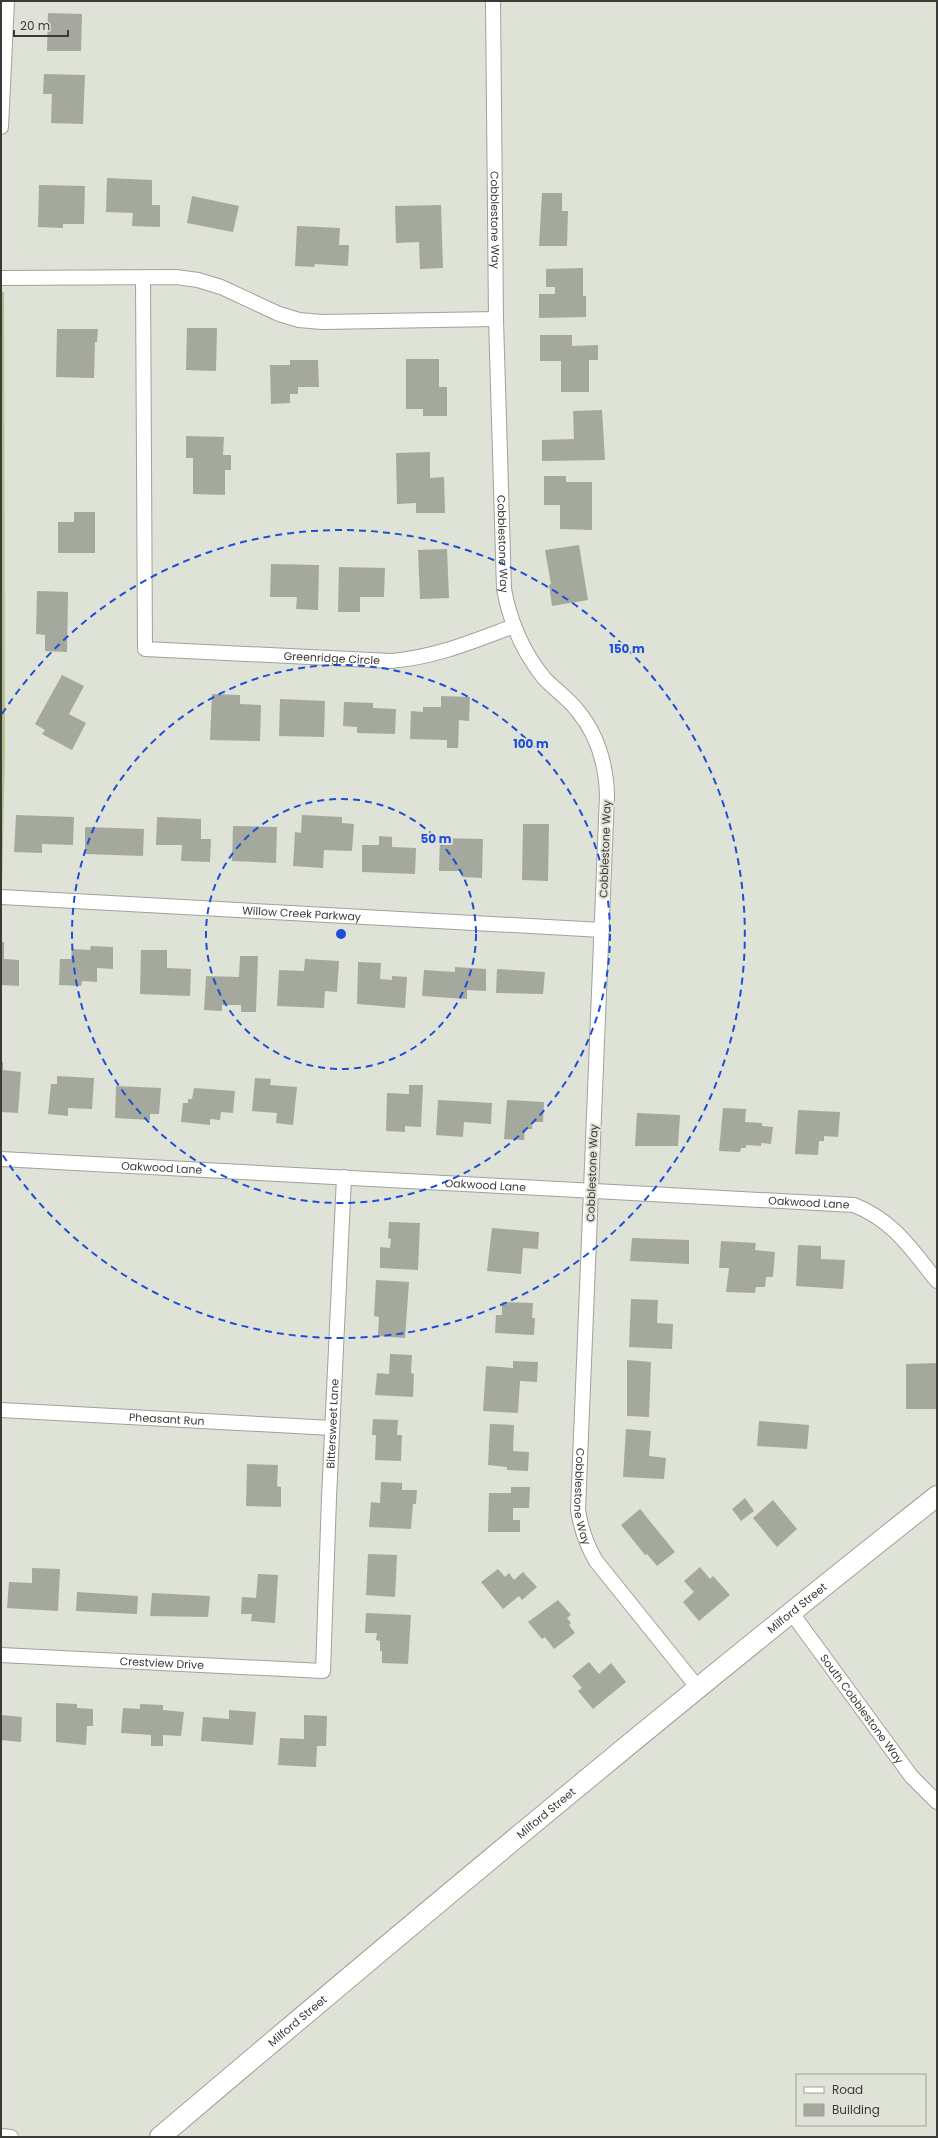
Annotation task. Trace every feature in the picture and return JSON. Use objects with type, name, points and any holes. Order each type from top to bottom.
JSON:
[{"type":"main road","name":"Milford Street","points":[[160,2137],[358,1969],[698,1688],[937,1496]]},
{"type":"street","points":[[1,126],[7,1]]},
{"type":"street","name":"Cobblestone Way","points":[[493,1],[496,319],[503,572],[508,607],[514,626],[527,654],[545,678],[577,709],[592,730],[601,750],[606,772],[607,795],[602,930],[578,1510],[587,1546],[596,1561],[698,1688]]},
{"type":"street","points":[[1,278],[176,277],[198,280],[228,290],[279,314],[322,322],[496,319]]},
{"type":"street","name":"Greenridge Circle","points":[[143,278],[145,649],[391,662],[416,659],[437,654],[514,626]]},
{"type":"street","name":"Willow Creek Parkway","points":[[1,897],[602,930]]},
{"type":"street","name":"Oakwood Lane","points":[[1,1159],[854,1205],[873,1212],[886,1221],[937,1281]]},
{"type":"street","name":"Bittersweet Lane","points":[[323,1671],[332,1428],[344,1177]]},
{"type":"street","name":"Pheasant Run","points":[[1,1410],[332,1428]]},
{"type":"street","name":"South Cobblestone Way","points":[[791,1612],[911,1776],[937,1802]]},
{"type":"street","name":"Crestview Drive","points":[[1,1654],[323,1671]]},
{"type":"street","points":[[1,2136],[11,2137]]},
{"type":"green space","points":[[1,292],[4,292],[5,749],[2,887]]},
{"type":"building","points":[[48,13],[82,14],[81,51],[47,51]]},
{"type":"building","points":[[44,74],[85,75],[83,124],[51,123],[52,94],[43,94]]},
{"type":"building","points":[[107,178],[152,180],[152,205],[160,205],[160,227],[132,226],[133,213],[106,212]]},
{"type":"building","points":[[39,185],[85,186],[84,224],[63,224],[63,228],[38,227]]},
{"type":"building","points":[[542,193],[562,193],[562,211],[568,211],[567,246],[539,246]]},
{"type":"building","points":[[192,196],[239,206],[233,232],[187,223]]},
{"type":"building","points":[[441,205],[443,268],[420,269],[419,242],[396,243],[395,206]]},
{"type":"building","points":[[297,226],[340,228],[339,245],[349,245],[348,266],[315,264],[314,267],[295,266]]},
{"type":"building","points":[[583,268],[583,296],[586,296],[586,317],[539,318],[539,294],[555,294],[555,287],[546,287],[546,269]]},
{"type":"building","points":[[187,328],[217,328],[216,371],[186,370]]},
{"type":"building","points":[[57,329],[98,329],[97,342],[95,342],[94,378],[56,377]]},
{"type":"building","points":[[540,335],[572,335],[572,346],[598,345],[598,360],[589,360],[589,392],[561,392],[561,361],[540,361]]},
{"type":"building","points":[[406,359],[439,359],[439,387],[447,387],[447,416],[423,416],[423,409],[406,409]]},
{"type":"building","points":[[290,360],[318,360],[319,387],[298,387],[298,394],[290,394],[290,403],[271,404],[270,365],[290,365]]},
{"type":"building","points":[[602,410],[605,460],[542,461],[542,440],[574,439],[573,411]]},
{"type":"building","points":[[186,436],[224,437],[223,455],[231,455],[231,470],[225,470],[225,495],[193,494],[193,458],[186,458]]},
{"type":"building","points":[[430,452],[430,478],[444,477],[445,513],[416,513],[416,503],[397,504],[396,453]]},
{"type":"building","points":[[544,476],[566,476],[566,482],[592,482],[592,530],[560,529],[560,505],[544,505]]},
{"type":"building","points":[[74,512],[95,512],[95,553],[58,553],[58,522],[74,522]]},
{"type":"building","points":[[579,545],[588,600],[552,606],[549,585],[551,584],[545,550]]},
{"type":"building","points":[[447,549],[449,598],[420,599],[418,550]]},
{"type":"building","points":[[271,564],[319,565],[318,610],[296,609],[297,597],[270,597]]},
{"type":"building","points":[[339,567],[385,568],[384,597],[360,597],[360,612],[338,612]]},
{"type":"building","points":[[37,591],[68,592],[67,652],[45,651],[45,635],[36,634]]},
{"type":"building","points":[[62,675],[84,686],[69,714],[86,723],[72,750],[42,734],[45,730],[35,724]]},
{"type":"building","points":[[212,694],[240,695],[240,704],[261,705],[260,741],[210,740]]},
{"type":"building","points":[[441,696],[470,697],[469,721],[459,720],[458,748],[447,748],[447,740],[410,739],[411,711],[423,712],[423,707],[441,707]]},
{"type":"building","points":[[280,699],[325,701],[324,737],[279,736]]},
{"type":"building","points":[[344,702],[373,703],[373,708],[396,709],[395,734],[357,733],[357,727],[343,726]]},
{"type":"building","points":[[16,815],[74,817],[73,845],[42,844],[42,853],[14,852]]},
{"type":"building","points":[[302,815],[342,817],[342,823],[354,824],[352,851],[324,850],[323,868],[293,866],[295,832],[301,833]]},
{"type":"building","points":[[157,817],[201,819],[201,839],[211,839],[210,862],[181,861],[182,845],[156,845]]},
{"type":"building","points":[[523,824],[549,824],[548,881],[522,880]]},
{"type":"building","points":[[233,826],[277,827],[276,863],[232,861]]},
{"type":"building","points":[[85,827],[144,829],[143,856],[85,854]]},
{"type":"building","points":[[379,836],[392,837],[392,847],[416,848],[415,874],[362,872],[362,845],[379,845]]},
{"type":"building","points":[[440,838],[483,839],[482,878],[462,877],[462,871],[439,871]]},
{"type":"building","points":[[1,942],[4,942],[4,959],[19,960],[19,986],[1,985]]},
{"type":"building","points":[[91,946],[113,947],[113,969],[97,968],[97,982],[82,981],[81,986],[59,985],[60,959],[71,959],[72,949],[90,950]]},
{"type":"building","points":[[141,950],[167,950],[167,968],[191,969],[190,996],[140,994]]},
{"type":"building","points":[[240,956],[258,956],[256,1012],[241,1012],[241,1005],[222,1005],[222,1011],[204,1010],[206,976],[239,977]]},
{"type":"building","points":[[305,959],[339,961],[337,992],[325,991],[324,1008],[277,1006],[279,970],[304,971]]},
{"type":"building","points":[[358,962],[381,963],[380,979],[392,980],[392,976],[407,977],[405,1008],[357,1004]]},
{"type":"building","points":[[455,967],[486,969],[486,991],[467,990],[467,999],[422,996],[424,970],[455,972]]},
{"type":"building","points":[[497,969],[545,972],[543,994],[496,993]]},
{"type":"building","points":[[1,1062],[3,1062],[3,1070],[21,1072],[18,1113],[1,1112]]},
{"type":"building","points":[[57,1076],[94,1078],[92,1109],[68,1108],[68,1116],[48,1114],[51,1084],[57,1084]]},
{"type":"building","points":[[255,1078],[271,1079],[270,1085],[297,1087],[293,1125],[276,1123],[277,1113],[252,1111]]},
{"type":"building","points":[[409,1085],[423,1085],[421,1127],[405,1126],[405,1132],[386,1131],[387,1093],[409,1094]]},
{"type":"building","points":[[116,1086],[161,1088],[159,1114],[150,1114],[150,1120],[115,1118]]},
{"type":"building","points":[[194,1088],[235,1091],[233,1113],[221,1112],[220,1120],[210,1119],[210,1125],[181,1122],[183,1103],[188,1103],[188,1099],[192,1099]]},
{"type":"building","points":[[438,1100],[492,1103],[491,1124],[464,1122],[463,1137],[436,1135]]},
{"type":"building","points":[[507,1100],[544,1102],[543,1122],[532,1122],[532,1129],[525,1129],[524,1140],[504,1139]]},
{"type":"building","points":[[723,1108],[746,1109],[745,1122],[762,1123],[762,1126],[773,1127],[771,1144],[761,1143],[761,1146],[746,1145],[746,1148],[741,1148],[740,1152],[719,1151]]},
{"type":"building","points":[[798,1110],[840,1112],[838,1137],[824,1136],[824,1141],[819,1141],[818,1155],[795,1154]]},
{"type":"building","points":[[637,1113],[680,1115],[678,1146],[635,1146]]},
{"type":"building","points":[[389,1222],[420,1223],[418,1270],[380,1268],[380,1247],[390,1248],[391,1239],[388,1238]]},
{"type":"building","points":[[492,1228],[539,1232],[538,1249],[523,1248],[521,1274],[487,1271]]},
{"type":"building","points":[[632,1238],[689,1240],[689,1264],[630,1261]]},
{"type":"building","points":[[721,1241],[756,1243],[755,1250],[775,1252],[773,1277],[766,1277],[765,1287],[756,1287],[755,1293],[726,1292],[729,1268],[719,1268]]},
{"type":"building","points":[[798,1245],[821,1246],[821,1259],[845,1260],[843,1289],[796,1286]]},
{"type":"building","points":[[376,1280],[409,1282],[405,1338],[378,1336],[379,1317],[374,1316]]},
{"type":"building","points":[[631,1299],[658,1300],[657,1323],[673,1324],[672,1349],[629,1347]]},
{"type":"building","points":[[502,1302],[533,1303],[532,1318],[535,1318],[534,1335],[495,1333],[496,1315],[502,1315]]},
{"type":"building","points":[[390,1354],[412,1355],[411,1373],[414,1374],[413,1397],[375,1395],[377,1373],[389,1374]]},
{"type":"building","points":[[627,1360],[651,1362],[649,1417],[627,1416]]},
{"type":"building","points":[[513,1361],[538,1362],[537,1382],[520,1381],[518,1413],[483,1411],[486,1366],[513,1368]]},
{"type":"building","points":[[937,1363],[937,1409],[906,1409],[906,1364]]},
{"type":"building","points":[[373,1419],[398,1420],[397,1435],[402,1435],[401,1461],[375,1460],[376,1435],[372,1435]]},
{"type":"building","points":[[759,1421],[809,1425],[807,1449],[757,1446]]},
{"type":"building","points":[[490,1424],[514,1425],[513,1451],[529,1452],[528,1471],[507,1470],[507,1467],[488,1465]]},
{"type":"building","points":[[626,1429],[651,1431],[649,1456],[666,1458],[664,1479],[623,1477]]},
{"type":"building","points":[[247,1464],[278,1465],[277,1486],[281,1487],[281,1507],[246,1506]]},
{"type":"building","points":[[381,1482],[402,1483],[402,1490],[417,1490],[416,1504],[413,1504],[411,1529],[369,1527],[371,1502],[380,1503]]},
{"type":"building","points":[[511,1487],[530,1487],[529,1508],[513,1508],[513,1520],[520,1520],[520,1532],[488,1532],[489,1493],[511,1493]]},
{"type":"building","points":[[745,1498],[754,1511],[741,1521],[732,1509]]},
{"type":"building","points":[[773,1500],[797,1529],[777,1547],[753,1518]]},
{"type":"building","points":[[640,1509],[675,1552],[657,1566],[647,1554],[645,1555],[621,1525]]},
{"type":"building","points":[[368,1554],[397,1555],[395,1597],[366,1595]]},
{"type":"building","points":[[700,1567],[710,1579],[713,1576],[730,1595],[699,1621],[683,1602],[694,1592],[684,1581]]},
{"type":"building","points":[[32,1568],[60,1569],[58,1611],[7,1608],[9,1582],[32,1583]]},
{"type":"building","points":[[498,1569],[505,1577],[509,1573],[514,1580],[523,1572],[537,1587],[522,1600],[519,1596],[503,1609],[481,1582]]},
{"type":"building","points":[[258,1574],[278,1575],[275,1623],[251,1621],[252,1614],[241,1614],[242,1597],[256,1598]]},
{"type":"building","points":[[77,1592],[138,1596],[137,1614],[76,1611]]},
{"type":"building","points":[[152,1593],[210,1596],[208,1617],[150,1616]]},
{"type":"building","points":[[558,1600],[571,1615],[567,1618],[571,1623],[569,1625],[575,1633],[554,1649],[545,1637],[542,1639],[528,1622]]},
{"type":"building","points":[[366,1613],[411,1615],[408,1664],[382,1663],[380,1641],[376,1640],[377,1633],[365,1633]]},
{"type":"building","points":[[589,1662],[599,1674],[611,1663],[626,1682],[593,1709],[578,1691],[582,1688],[572,1676]]},
{"type":"building","points":[[56,1703],[77,1704],[77,1708],[93,1709],[93,1726],[87,1726],[86,1745],[56,1742]]},
{"type":"building","points":[[140,1704],[163,1705],[163,1710],[184,1712],[181,1736],[163,1735],[163,1746],[151,1746],[151,1735],[121,1733],[123,1708],[140,1709]]},
{"type":"building","points":[[229,1710],[256,1712],[253,1745],[201,1741],[203,1717],[229,1719]]},
{"type":"building","points":[[1,1715],[22,1717],[21,1742],[1,1740]]},
{"type":"building","points":[[304,1715],[327,1716],[326,1746],[317,1746],[316,1767],[278,1765],[280,1738],[304,1739]]}]
